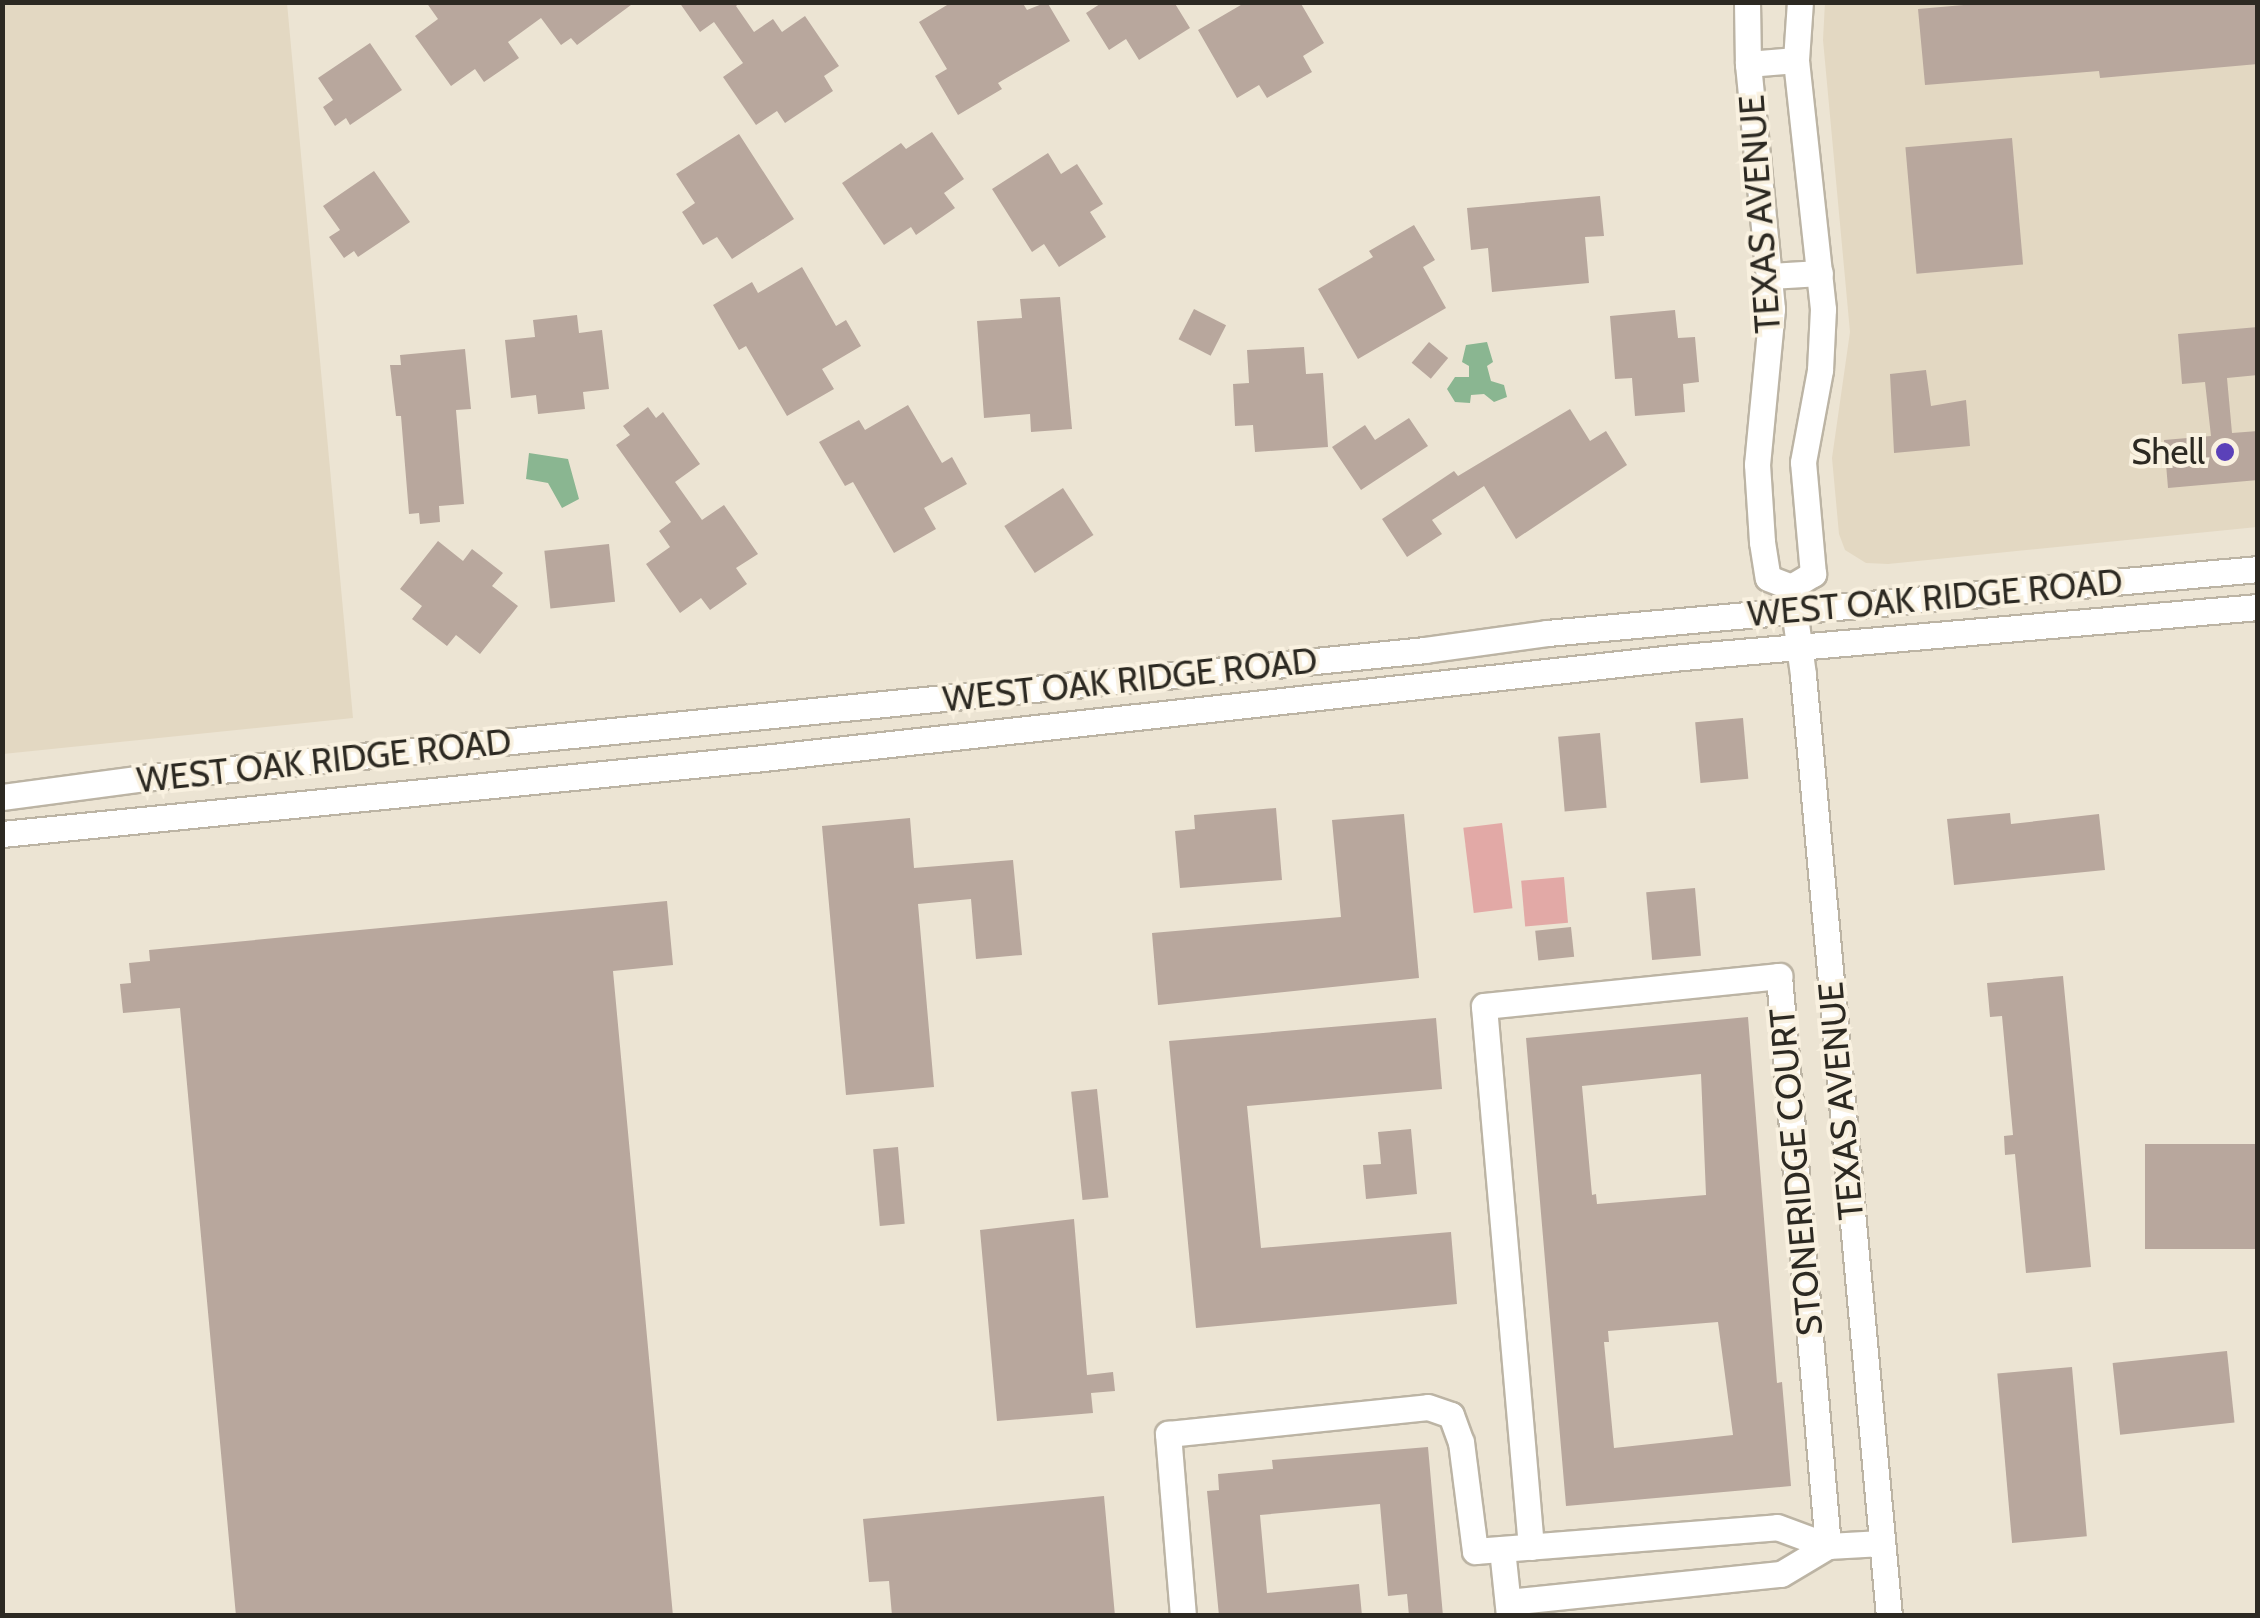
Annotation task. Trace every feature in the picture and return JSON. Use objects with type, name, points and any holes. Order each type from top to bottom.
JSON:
[{"type":"street","name":"TEXAS AVENUE","points":[[1747,2],[1748,64],[1770,276],[1770,357],[1756,464],[1768,578],[1793,599],[1799,648],[1888,1616]]},
{"type":"street","name":"TEXAS AVENUE","points":[[1793,599],[1813,574],[1803,462],[1820,370],[1820,272],[1796,60],[1800,2]]},
{"type":"street","points":[[1748,64],[1796,60]]},
{"type":"street","points":[[1770,276],[1820,272]]},
{"type":"street","points":[[1756,464],[1803,462]]},
{"type":"street","name":"WEST OAK RIDGE ROAD","points":[[2,797],[1425,650],[1793,599],[2258,569]]},
{"type":"street","name":"WEST OAK RIDGE ROAD","points":[[2,834],[1799,648],[2258,607]]},
{"type":"street","points":[[1258,705],[1258,693],[1268,683],[1399,669],[1425,650]]},
{"type":"street","points":[[754,759],[756,738],[836,725],[865,708]]},
{"type":"street","points":[[336,760],[339,800]]},
{"type":"street","name":"STONERIDGE COURT","points":[[1532,1547],[1484,1006],[1778,976],[1828,1546]]},
{"type":"street","points":[[1183,1616],[1168,1434],[1428,1407],[1451,1415],[1461,1442],[1475,1552],[1777,1527],[1828,1546],[1882,1543]]},
{"type":"street","points":[[1502,1550],[1508,1609],[1781,1574],[1828,1546]]},
{"type":"shaded area","points":[[3,2],[287,3],[353,718],[3,754]]},
{"type":"shaded area","points":[[1825,2],[2257,3],[2257,527],[1888,564],[1866,563],[1845,550],[1839,534],[1832,458],[1850,332],[1823,40]]},
{"type":"shaded area","points":[[1487,342],[1493,362],[1487,366],[1491,381],[1504,385],[1507,397],[1494,402],[1484,394],[1471,395],[1470,403],[1455,402],[1447,389],[1455,377],[1469,377],[1469,366],[1462,362],[1466,345]]},
{"type":"shaded area","points":[[529,453],[568,459],[579,499],[562,508],[548,483],[526,479]]},
{"type":"shaded area","points":[[1502,823],[1512,908],[1474,913],[1463,828]]},
{"type":"shaded area","points":[[1564,877],[1568,923],[1525,927],[1521,881]]},
{"type":"building","points":[[426,2],[635,2],[577,45],[571,38],[561,45],[541,18],[508,42],[519,58],[484,82],[475,69],[451,86],[415,36],[438,19]]},
{"type":"building","points":[[679,2],[741,2],[736,6],[754,32],[773,19],[782,32],[805,16],[839,66],[824,76],[833,91],[785,123],[777,111],[756,125],[723,77],[743,63],[714,22],[700,32]]},
{"type":"building","points":[[952,2],[1022,2],[1027,10],[1047,2],[1070,41],[998,83],[1002,89],[958,115],[935,76],[947,69],[919,22]]},
{"type":"building","points":[[1103,2],[1174,2],[1190,28],[1139,60],[1126,39],[1109,50],[1086,13]]},
{"type":"building","points":[[1246,2],[1300,2],[1324,43],[1303,56],[1312,72],[1267,98],[1259,85],[1237,98],[1198,30]]},
{"type":"building","points":[[1998,2],[2258,2],[2258,64],[2100,78],[2099,71],[1925,85],[1918,9]]},
{"type":"building","points":[[370,43],[402,90],[350,125],[346,118],[335,126],[323,107],[333,100],[318,78]]},
{"type":"building","points":[[932,132],[964,179],[944,193],[955,208],[916,235],[911,227],[884,245],[842,183],[901,143],[906,149]]},
{"type":"building","points":[[739,134],[794,219],[732,259],[717,237],[703,245],[682,212],[695,203],[676,174]]},
{"type":"building","points":[[2012,138],[2023,265],[1916,274],[1905,147]]},
{"type":"building","points":[[1048,153],[1061,174],[1077,164],[1103,204],[1090,212],[1106,237],[1059,267],[1044,244],[1032,252],[992,189]]},
{"type":"building","points":[[374,171],[410,222],[358,257],[354,251],[344,258],[329,237],[340,230],[323,206]]},
{"type":"building","points":[[1600,196],[1604,236],[1585,237],[1589,283],[1492,292],[1488,248],[1471,250],[1467,208]]},
{"type":"building","points":[[1414,225],[1435,260],[1423,267],[1446,308],[1358,359],[1318,289],[1373,257],[1369,251]]},
{"type":"building","points":[[802,267],[836,326],[846,320],[861,346],[822,369],[834,389],[787,416],[746,346],[739,350],[713,305],[752,282],[758,293]]},
{"type":"building","points":[[1060,297],[1072,429],[1031,432],[1030,414],[984,418],[977,321],[1022,318],[1020,299]]},
{"type":"building","points":[[1194,309],[1226,325],[1211,356],[1179,339]]},
{"type":"building","points":[[1675,310],[1678,338],[1695,337],[1699,382],[1683,384],[1685,412],[1635,416],[1632,378],[1615,379],[1610,316]]},
{"type":"building","points":[[577,315],[579,333],[602,330],[609,389],[583,392],[585,409],[538,414],[536,395],[511,398],[505,340],[535,337],[533,320]]},
{"type":"building","points":[[2258,327],[2258,375],[2227,378],[2232,433],[2258,431],[2258,480],[2168,488],[2164,440],[2211,436],[2205,382],[2182,384],[2178,334]]},
{"type":"building","points":[[1429,342],[1448,358],[1431,379],[1412,363]]},
{"type":"building","points":[[1304,347],[1306,374],[1323,373],[1328,447],[1255,452],[1253,425],[1235,426],[1233,384],[1249,383],[1247,350]]},
{"type":"building","points":[[465,349],[471,409],[456,410],[464,504],[439,506],[440,522],[420,524],[419,513],[409,514],[401,416],[396,416],[390,365],[401,365],[400,355]]},
{"type":"building","points":[[1926,370],[1931,406],[1966,400],[1970,446],[1894,453],[1890,374]]},
{"type":"building","points":[[908,405],[942,463],[952,457],[967,484],[924,508],[936,529],[894,553],[853,482],[845,486],[819,442],[859,420],[865,430]]},
{"type":"building","points":[[648,407],[656,418],[663,412],[700,464],[675,482],[702,520],[724,505],[758,554],[736,568],[747,584],[710,610],[701,598],[680,613],[646,564],[670,547],[659,531],[671,522],[616,445],[630,435],[623,426]]},
{"type":"building","points":[[1570,409],[1590,441],[1606,431],[1627,465],[1516,539],[1484,486],[1432,520],[1442,534],[1407,557],[1382,519],[1454,471],[1458,476]]},
{"type":"building","points":[[1409,418],[1428,446],[1361,490],[1332,447],[1365,425],[1375,440]]},
{"type":"building","points":[[1063,488],[1093,535],[1035,573],[1004,526]]},
{"type":"building","points":[[438,541],[463,561],[472,549],[503,573],[492,586],[518,606],[480,654],[456,635],[447,646],[412,619],[422,606],[400,589]]},
{"type":"building","points":[[609,544],[615,602],[550,608],[544,551]]},
{"type":"building","points":[[1743,718],[1748,779],[1700,783],[1695,722]]},
{"type":"building","points":[[1600,733],[1607,808],[1565,811],[1558,737]]},
{"type":"building","points":[[1276,808],[1282,880],[1180,888],[1175,831],[1195,829],[1194,815]]},
{"type":"building","points":[[2010,813],[2011,824],[2099,814],[2105,870],[1954,885],[1947,819]]},
{"type":"building","points":[[1404,814],[1419,978],[1158,1005],[1152,933],[1341,917],[1332,820]]},
{"type":"building","points":[[910,818],[914,868],[1013,860],[1022,955],[976,959],[971,899],[918,904],[934,1087],[846,1095],[822,826]]},
{"type":"building","points":[[1695,888],[1701,956],[1652,960],[1646,892]]},
{"type":"building","points":[[667,901],[673,965],[613,971],[673,1616],[236,1616],[180,1008],[123,1013],[120,984],[131,983],[129,963],[150,961],[149,950]]},
{"type":"building","points":[[1571,927],[1574,957],[1538,961],[1535,931]]},
{"type":"building","points":[[2063,976],[2091,1267],[2026,1273],[2015,1154],[2005,1155],[2004,1136],[2013,1135],[2002,1016],[1990,1017],[1987,983]]},
{"type":"building","points":[[1748,1017],[1777,1383],[1782,1382],[1791,1486],[1566,1506],[1526,1038]],"holes":[[[1701,1074],[1706,1195],[1597,1204],[1596,1194],[1592,1195],[1582,1086]],[[1718,1322],[1733,1435],[1614,1448],[1604,1342],[1609,1342],[1608,1331]]]},
{"type":"building","points":[[1436,1018],[1442,1089],[1247,1106],[1261,1248],[1451,1232],[1457,1304],[1196,1328],[1169,1041]]},
{"type":"building","points":[[1097,1089],[1108,1197],[1083,1200],[1071,1092]]},
{"type":"building","points":[[1411,1129],[1417,1194],[1366,1199],[1363,1165],[1381,1164],[1378,1132]]},
{"type":"building","points":[[2145,1144],[2258,1144],[2258,1249],[2145,1249]]},
{"type":"building","points":[[898,1147],[905,1224],[880,1226],[873,1149]]},
{"type":"building","points":[[1074,1219],[1087,1375],[1113,1372],[1115,1391],[1091,1393],[1093,1413],[997,1421],[980,1230]]},
{"type":"building","points":[[2227,1351],[2235,1423],[2120,1435],[2113,1363]]},
{"type":"building","points":[[2072,1367],[2087,1536],[2012,1543],[1997,1374]]},
{"type":"building","points":[[1428,1447],[1443,1616],[1409,1616],[1407,1594],[1388,1596],[1380,1504],[1260,1515],[1267,1593],[1359,1584],[1362,1616],[1219,1616],[1207,1491],[1219,1490],[1218,1474],[1273,1469],[1272,1460]]},
{"type":"building","points":[[1104,1496],[1115,1616],[892,1616],[889,1581],[869,1582],[863,1519]]},
{"type":"place","name":"Shell","points":[[2225,452]]}]
